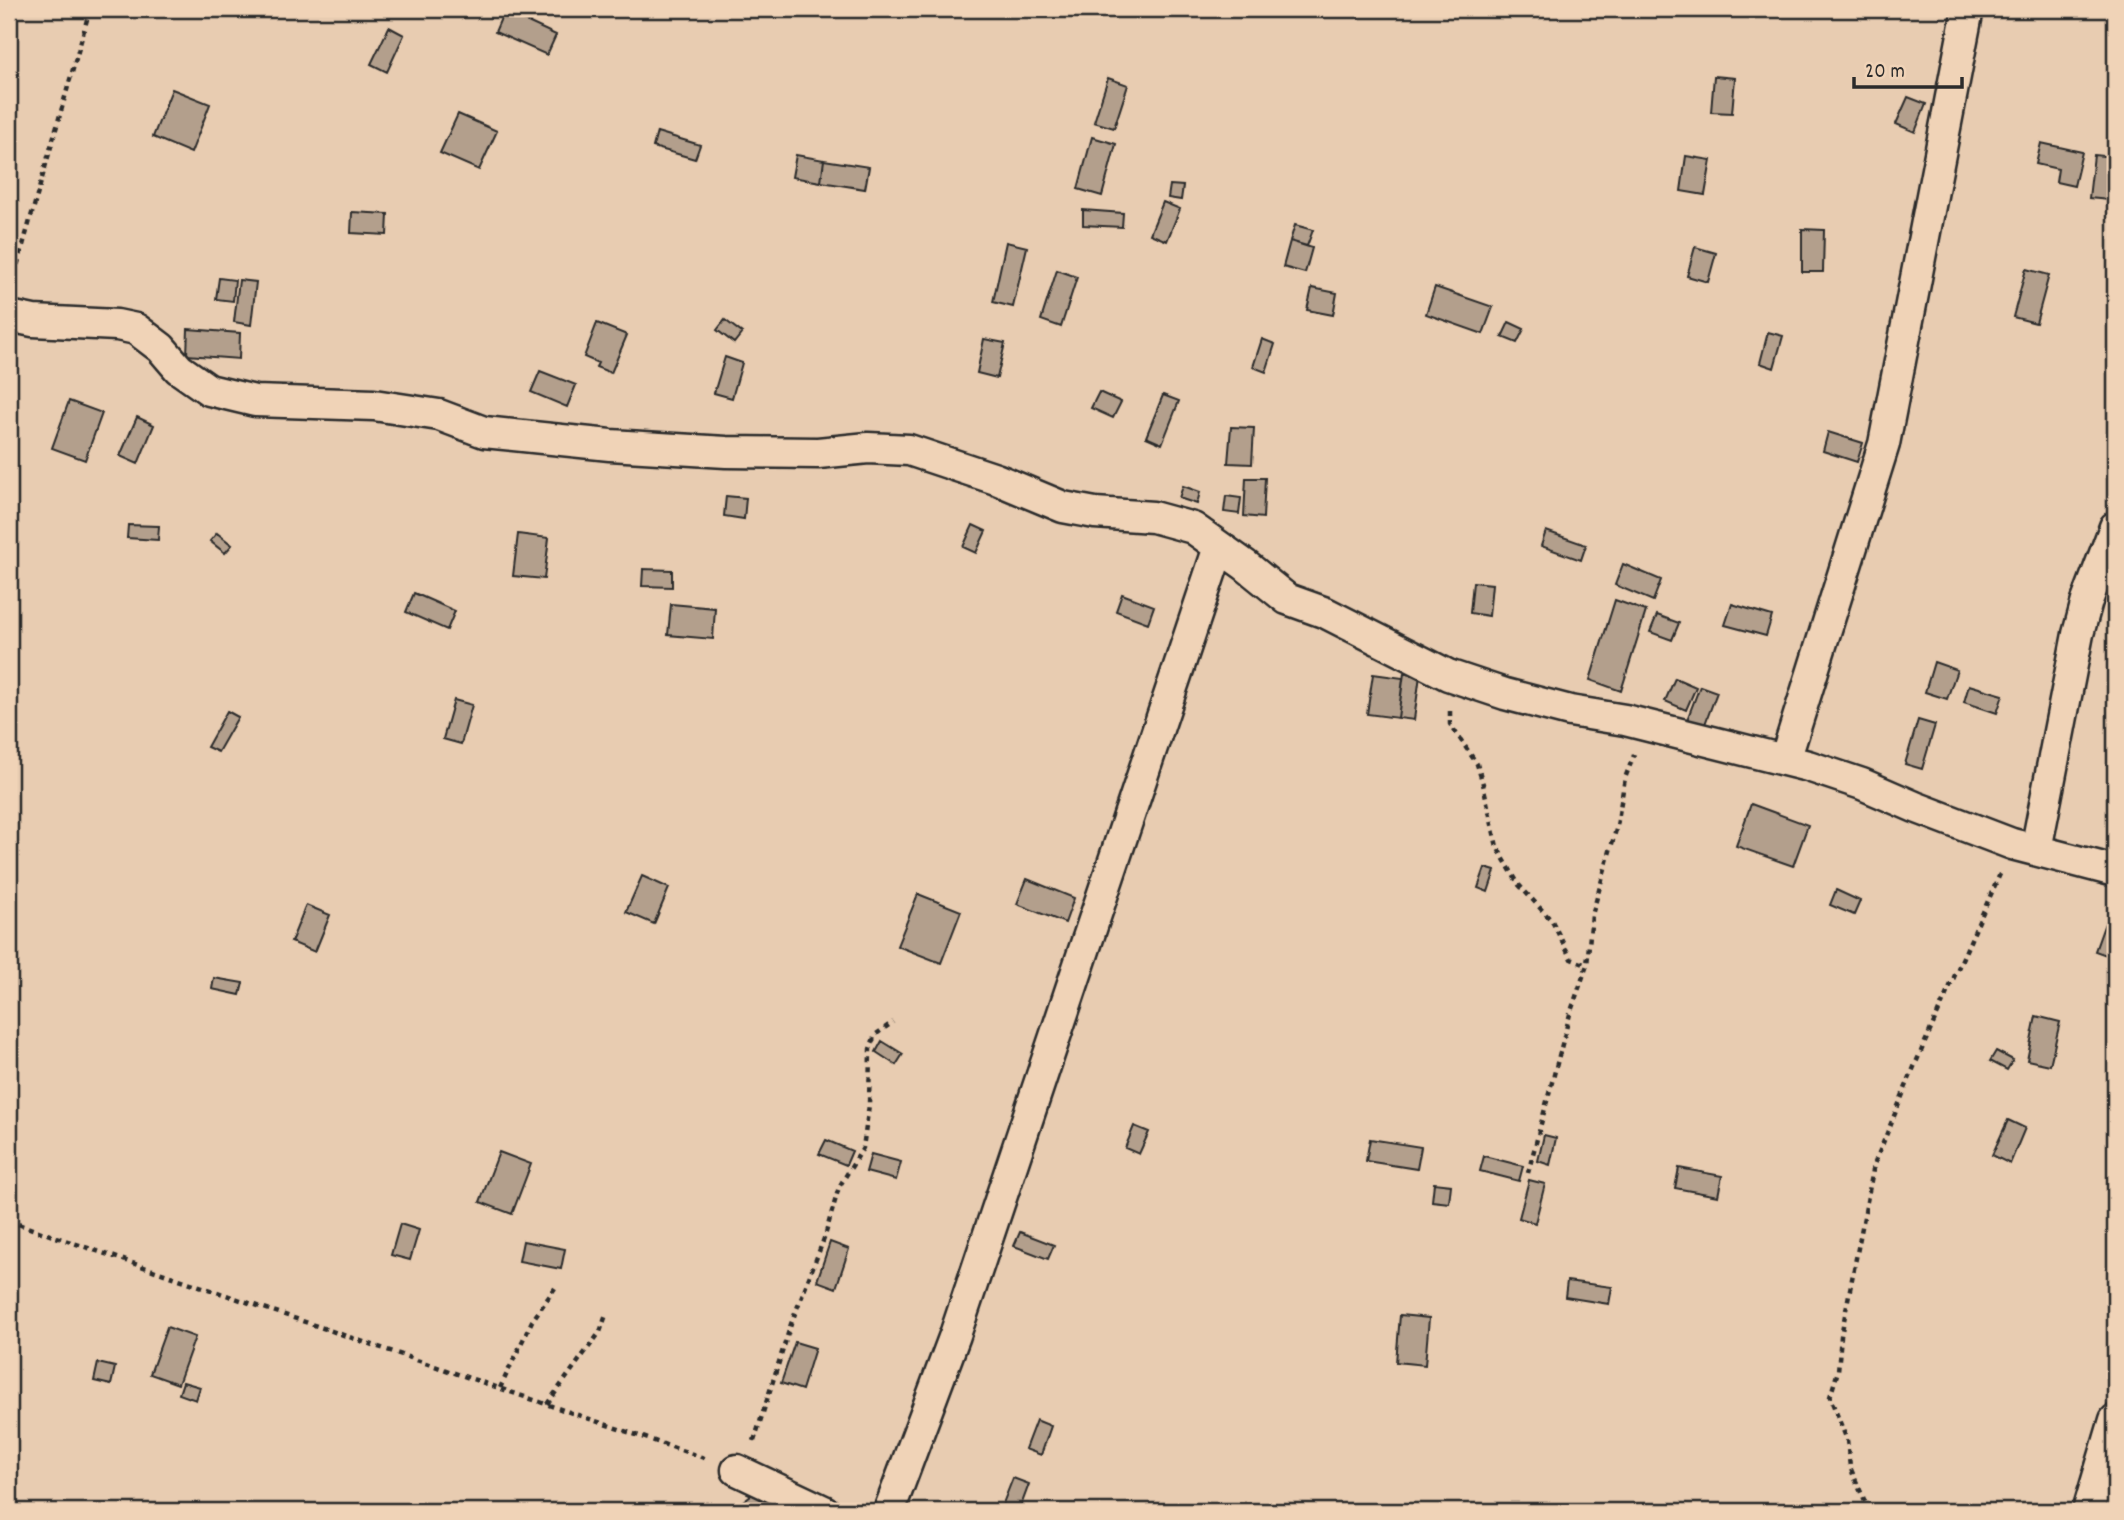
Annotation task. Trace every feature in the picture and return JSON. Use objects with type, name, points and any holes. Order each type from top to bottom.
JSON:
[{"type":"street","points":[[1785,760],[1884,444],[1968,9]]},
{"type":"street","points":[[9,316],[33,321],[117,325],[136,329],[161,348],[179,369],[209,390],[255,401],[374,405],[439,415],[484,432],[596,444],[726,452],[818,453],[868,447],[909,450],[996,479],[1063,507],[1095,513],[1153,517],[1193,528],[1287,600],[1326,613],[1448,676],[1518,698],[1785,760],[1862,784],[1915,807],[2024,847],[2115,871]]},
{"type":"street","points":[[2024,847],[2081,623],[2095,577],[2115,527]]},
{"type":"street","points":[[889,1511],[955,1335],[1219,547]]},
{"type":"street","points":[[2088,1511],[2115,1420]]},
{"type":"street","points":[[737,1470],[824,1511]]},
{"type":"path","points":[[9,295],[90,9]]},
{"type":"path","points":[[1448,676],[1450,724],[1476,764],[1483,783],[1497,847],[1519,885],[1552,921],[1570,959],[1587,965]]},
{"type":"path","points":[[1528,1172],[1570,1014],[1587,965],[1592,915],[1617,826],[1625,778],[1647,726]]},
{"type":"path","points":[[1869,1511],[1850,1467],[1847,1440],[1830,1397],[1838,1371],[1841,1336],[1874,1165],[1914,1067],[2024,847]]},
{"type":"path","points":[[9,1221],[737,1470],[755,1439],[791,1324],[825,1236],[839,1187],[863,1148],[869,1105],[870,1049],[875,1035],[893,1022]]},
{"type":"path","points":[[500,1388],[532,1321],[555,1288]]},
{"type":"path","points":[[547,1405],[600,1332],[606,1315]]},
{"type":"building","points":[[504,11],[556,35],[547,55],[495,32]]},
{"type":"building","points":[[389,27],[404,35],[387,72],[371,64]]},
{"type":"building","points":[[1714,76],[1735,78],[1732,113],[1711,112]]},
{"type":"building","points":[[1108,78],[1128,85],[1114,128],[1094,122]]},
{"type":"building","points":[[172,89],[210,104],[191,153],[153,137]]},
{"type":"building","points":[[1908,97],[1926,104],[1915,132],[1896,124]]},
{"type":"building","points":[[458,114],[497,131],[479,170],[440,153]]},
{"type":"building","points":[[657,132],[700,145],[695,159],[653,147]]},
{"type":"building","points":[[1092,137],[1116,144],[1102,196],[1078,189]]},
{"type":"building","points":[[2041,143],[2082,152],[2074,186],[2056,182],[2058,169],[2036,164]]},
{"type":"building","points":[[796,155],[824,160],[821,182],[792,177]]},
{"type":"building","points":[[2094,155],[2113,157],[2109,200],[2089,198]]},
{"type":"building","points":[[1686,156],[1711,160],[1705,195],[1681,191]]},
{"type":"building","points":[[824,160],[869,167],[865,189],[821,182]]},
{"type":"building","points":[[1170,185],[1183,186],[1181,200],[1168,198]]},
{"type":"building","points":[[1163,202],[1180,209],[1167,241],[1150,234]]},
{"type":"building","points":[[1083,210],[1123,213],[1122,227],[1083,225]]},
{"type":"building","points":[[352,212],[388,214],[387,235],[351,233]]},
{"type":"building","points":[[1295,225],[1313,230],[1307,246],[1290,241]]},
{"type":"building","points":[[1802,229],[1824,230],[1823,272],[1802,272]]},
{"type":"building","points":[[1290,241],[1312,248],[1305,273],[1283,267]]},
{"type":"building","points":[[1006,242],[1027,247],[1013,307],[993,302]]},
{"type":"building","points":[[1695,247],[1716,253],[1708,282],[1687,276]]},
{"type":"building","points":[[2026,269],[2049,275],[2036,323],[2013,317]]},
{"type":"building","points":[[1057,270],[1077,277],[1061,327],[1041,320]]},
{"type":"building","points":[[219,278],[235,280],[233,301],[216,299]]},
{"type":"building","points":[[239,280],[256,282],[251,325],[234,322]]},
{"type":"building","points":[[1435,287],[1493,307],[1483,334],[1426,314]]},
{"type":"building","points":[[1312,288],[1337,293],[1333,315],[1307,310]]},
{"type":"building","points":[[725,320],[742,333],[734,343],[717,330]]},
{"type":"building","points":[[1509,322],[1524,329],[1517,343],[1502,337]]},
{"type":"building","points":[[597,323],[627,335],[611,373],[596,367],[598,363],[584,357]]},
{"type":"building","points":[[188,329],[240,333],[239,359],[187,355]]},
{"type":"building","points":[[1768,332],[1783,336],[1774,368],[1760,363]]},
{"type":"building","points":[[984,339],[1005,343],[997,378],[977,373]]},
{"type":"building","points":[[1262,339],[1275,344],[1266,372],[1253,367]]},
{"type":"building","points":[[725,357],[742,363],[732,398],[714,393]]},
{"type":"building","points":[[540,371],[576,385],[567,407],[531,392]]},
{"type":"building","points":[[1099,392],[1121,402],[1113,418],[1091,408]]},
{"type":"building","points":[[1163,395],[1179,401],[1162,444],[1146,437]]},
{"type":"building","points":[[69,401],[102,413],[85,460],[52,448]]},
{"type":"building","points":[[137,417],[154,425],[138,464],[120,456]]},
{"type":"building","points":[[1231,427],[1254,428],[1252,464],[1228,463]]},
{"type":"building","points":[[1828,432],[1863,443],[1857,462],[1823,451]]},
{"type":"building","points":[[1246,478],[1265,478],[1263,518],[1244,516]]},
{"type":"building","points":[[1183,486],[1200,492],[1197,504],[1179,498]]},
{"type":"building","points":[[726,496],[746,498],[744,519],[724,516]]},
{"type":"building","points":[[1226,496],[1241,498],[1239,514],[1224,512]]},
{"type":"building","points":[[128,525],[159,526],[158,540],[127,538]]},
{"type":"building","points":[[973,525],[986,531],[976,553],[963,547]]},
{"type":"building","points":[[1546,531],[1586,545],[1581,560],[1541,546]]},
{"type":"building","points":[[217,533],[232,545],[225,553],[210,541]]},
{"type":"building","points":[[518,534],[549,538],[544,579],[513,576]]},
{"type":"building","points":[[1623,564],[1661,580],[1653,601],[1615,585]]},
{"type":"building","points":[[643,569],[672,570],[672,587],[642,586]]},
{"type":"building","points":[[1473,582],[1492,584],[1489,616],[1470,613]]},
{"type":"building","points":[[414,593],[455,611],[447,630],[406,612]]},
{"type":"building","points":[[1122,594],[1154,606],[1148,623],[1116,611]]},
{"type":"building","points":[[1615,600],[1646,611],[1621,691],[1590,680]]},
{"type":"building","points":[[671,604],[715,608],[713,639],[668,635]]},
{"type":"building","points":[[1732,604],[1772,616],[1766,636],[1725,625]]},
{"type":"building","points":[[1657,615],[1679,623],[1672,640],[1650,632]]},
{"type":"building","points":[[1934,662],[1957,670],[1947,699],[1925,692]]},
{"type":"building","points":[[1404,673],[1420,675],[1414,720],[1398,718]]},
{"type":"building","points":[[1373,674],[1403,678],[1398,718],[1367,714]]},
{"type":"building","points":[[1675,678],[1696,687],[1686,710],[1665,701]]},
{"type":"building","points":[[1969,685],[2003,695],[1997,713],[1964,702]]},
{"type":"building","points":[[1700,686],[1717,692],[1702,732],[1685,725]]},
{"type":"building","points":[[454,700],[472,705],[461,744],[443,739]]},
{"type":"building","points":[[227,711],[238,717],[218,752],[207,747]]},
{"type":"building","points":[[1918,720],[1935,725],[1922,769],[1905,764]]},
{"type":"building","points":[[1751,804],[1808,825],[1793,866],[1736,846]]},
{"type":"building","points":[[1485,868],[1495,871],[1488,892],[1478,888]]},
{"type":"building","points":[[642,876],[669,888],[654,924],[626,912]]},
{"type":"building","points":[[1027,879],[1074,898],[1065,923],[1017,904]]},
{"type":"building","points":[[1836,890],[1860,901],[1854,915],[1830,905]]},
{"type":"building","points":[[918,894],[961,911],[941,963],[897,946]]},
{"type":"building","points":[[306,905],[330,915],[315,952],[291,942]]},
{"type":"building","points":[[2105,923],[2115,927],[2115,949],[2112,957],[2095,951]]},
{"type":"building","points":[[214,978],[243,983],[240,995],[212,989]]},
{"type":"building","points":[[2036,1016],[2060,1022],[2050,1065],[2027,1060]]},
{"type":"building","points":[[882,1041],[903,1054],[896,1065],[876,1052]]},
{"type":"building","points":[[1996,1051],[2013,1060],[2007,1070],[1990,1061]]},
{"type":"building","points":[[2008,1120],[2025,1128],[2010,1164],[1992,1155]]},
{"type":"building","points":[[1134,1126],[1149,1132],[1139,1154],[1125,1148]]},
{"type":"building","points":[[1544,1135],[1556,1138],[1550,1165],[1538,1161]]},
{"type":"building","points":[[1370,1139],[1421,1147],[1417,1169],[1366,1161]]},
{"type":"building","points":[[826,1140],[852,1151],[846,1165],[819,1154]]},
{"type":"building","points":[[499,1152],[531,1164],[512,1214],[480,1202]]},
{"type":"building","points":[[871,1154],[901,1162],[896,1180],[866,1172]]},
{"type":"building","points":[[1484,1156],[1523,1166],[1519,1181],[1480,1171]]},
{"type":"building","points":[[1679,1168],[1722,1176],[1718,1196],[1675,1188]]},
{"type":"building","points":[[1529,1180],[1545,1184],[1535,1223],[1519,1218]]},
{"type":"building","points":[[1434,1183],[1451,1185],[1449,1203],[1432,1201]]},
{"type":"building","points":[[400,1224],[419,1230],[410,1260],[391,1255]]},
{"type":"building","points":[[1020,1232],[1054,1245],[1048,1259],[1014,1246]]},
{"type":"building","points":[[523,1241],[565,1249],[561,1269],[519,1261]]},
{"type":"building","points":[[830,1242],[849,1249],[836,1288],[817,1281]]},
{"type":"building","points":[[1567,1281],[1612,1287],[1609,1304],[1565,1297]]},
{"type":"building","points":[[1400,1315],[1429,1318],[1425,1365],[1396,1362]]},
{"type":"building","points":[[167,1327],[195,1337],[178,1384],[150,1374]]},
{"type":"building","points":[[795,1342],[815,1348],[802,1390],[781,1383]]},
{"type":"building","points":[[98,1363],[115,1367],[111,1385],[94,1381]]},
{"type":"building","points":[[183,1382],[200,1387],[196,1400],[179,1394]]},
{"type":"building","points":[[1036,1420],[1051,1426],[1041,1455],[1025,1449]]},
{"type":"building","points":[[1013,1478],[1029,1484],[1019,1511],[1002,1506]]},
{"type":"building","points":[[759,1489],[776,1511],[730,1511]]}]
